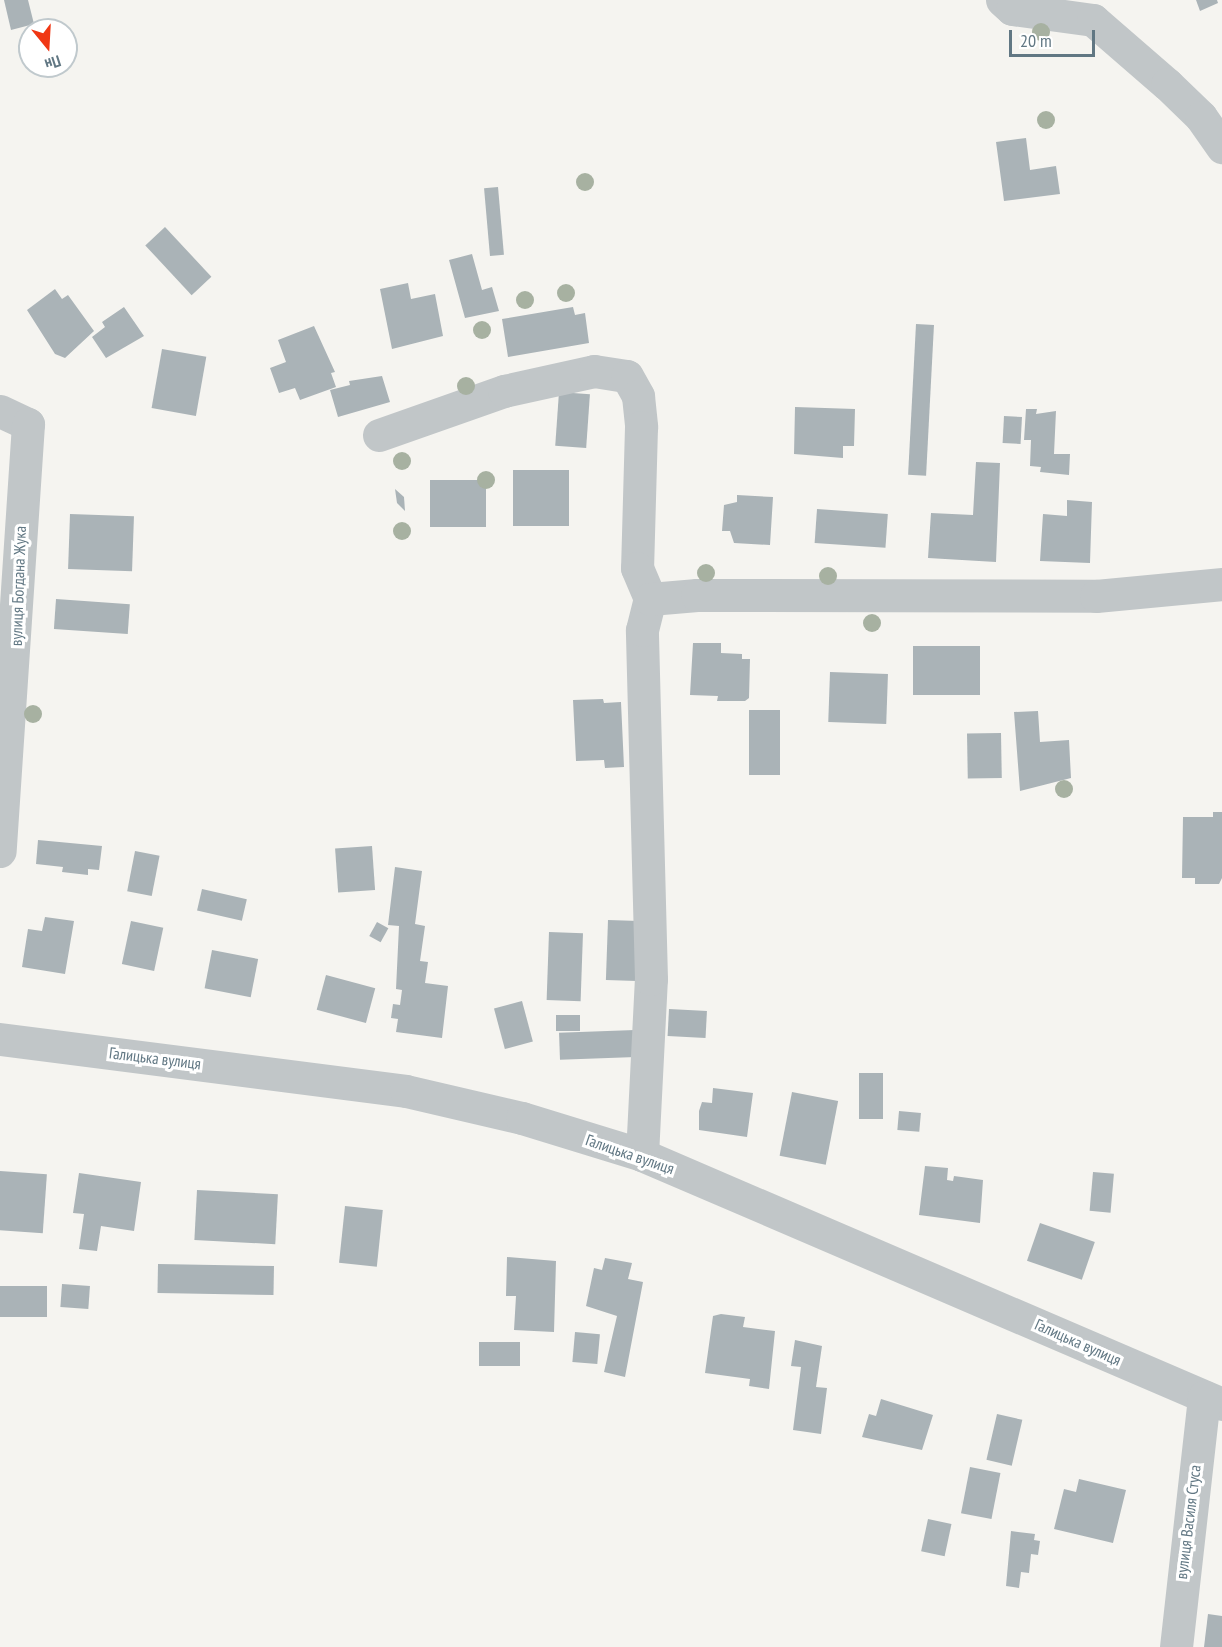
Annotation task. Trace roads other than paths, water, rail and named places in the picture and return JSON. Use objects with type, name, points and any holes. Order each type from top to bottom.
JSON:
[{"type":"street","points":[[1002,0],[1012,9],[1092,20],[1167,84],[1201,117],[1222,147]]},
{"type":"street","points":[[379,435],[504,391],[594,371],[627,376],[638,396],[641,427],[638,568],[650,600],[642,630],[651,979],[642,1155]]},
{"type":"street","name":"вулиця Богдана Жука","points":[[0,411],[28,424],[0,851]]},
{"type":"street","points":[[650,600],[697,595],[1096,596],[1222,584]]},
{"type":"street","name":"Галицька вулиця","points":[[0,1038],[406,1091],[522,1118],[642,1155],[1213,1400]]},
{"type":"street","name":"вулиця Василя Стуса","points":[[1176,1647],[1213,1400]]}]
